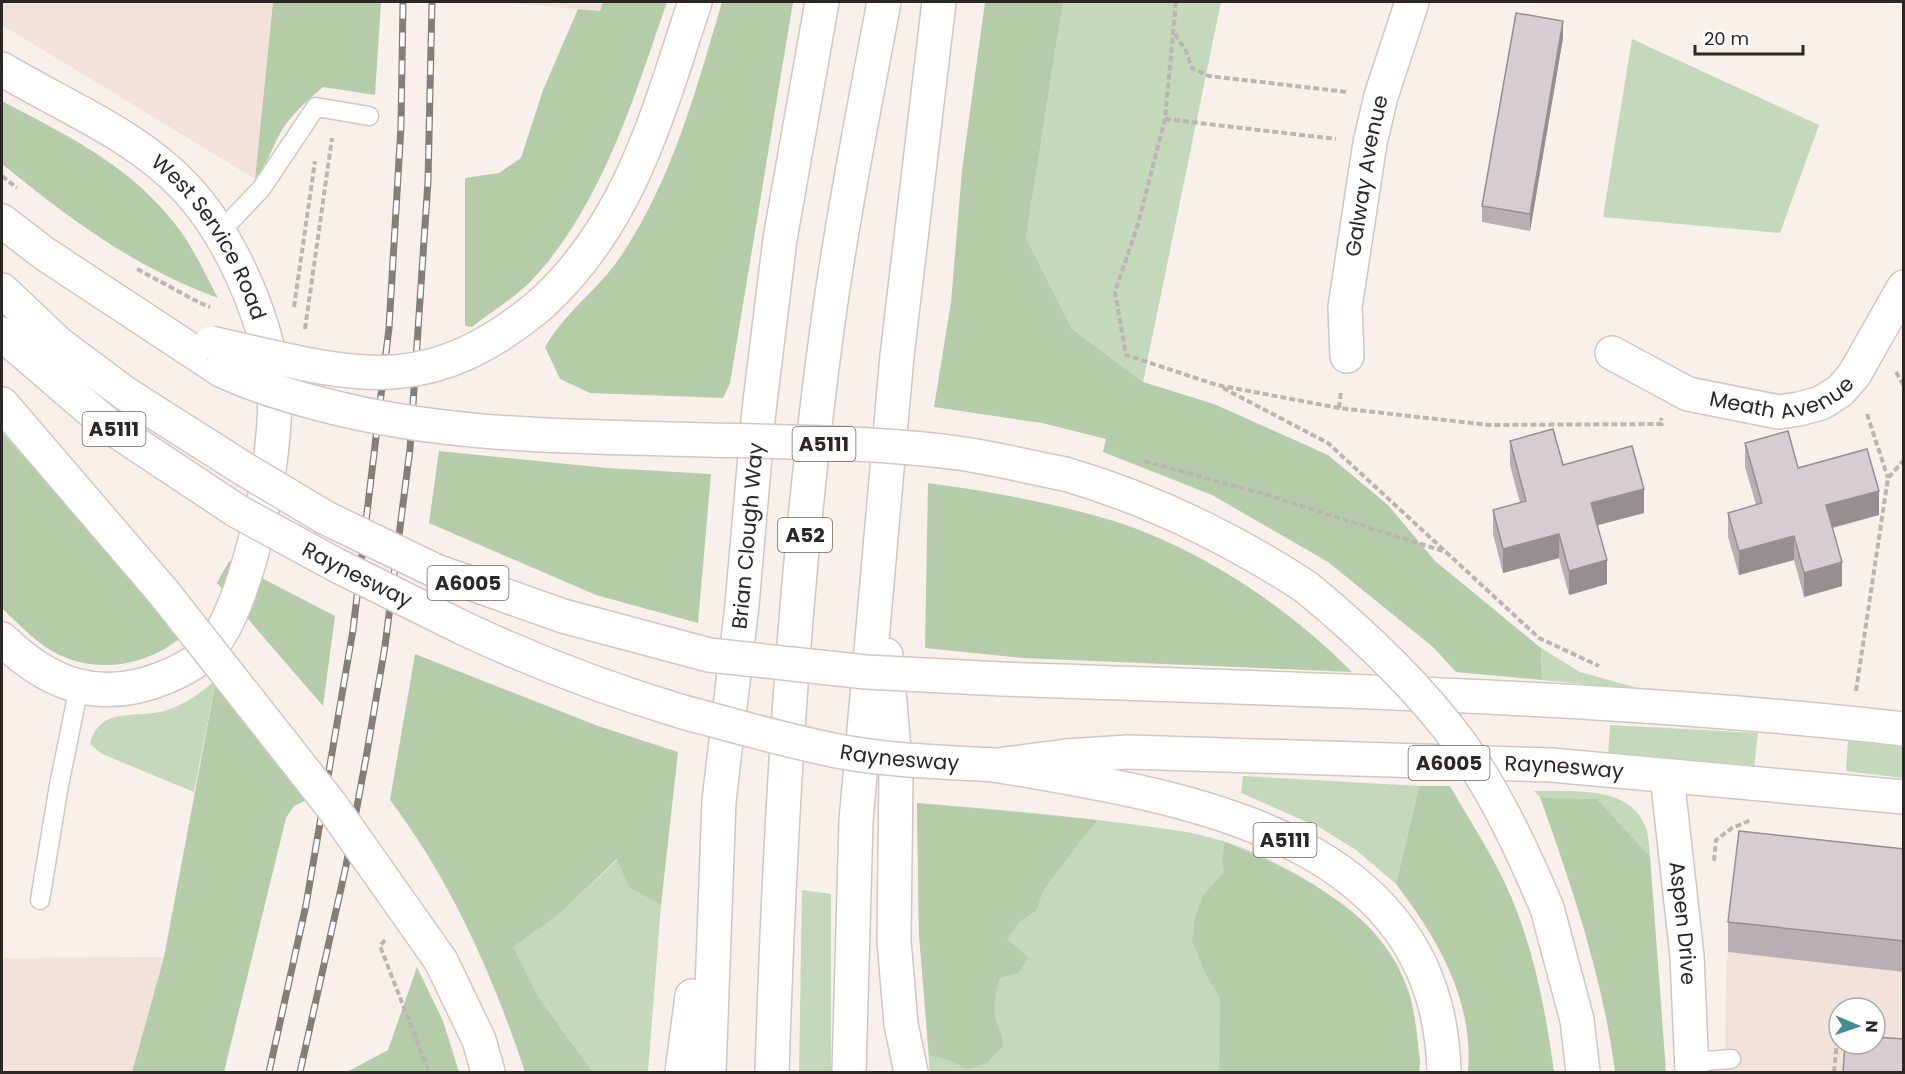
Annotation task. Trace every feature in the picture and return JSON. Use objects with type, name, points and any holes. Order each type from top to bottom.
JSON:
[{"type":"main road","points":[[216,356],[370,374],[418,371],[476,349],[504,333],[540,305],[580,264],[609,222],[632,178],[661,104],[695,2]]},
{"type":"main road","name":"Brian Clough Way","points":[[709,1072],[718,801],[742,605],[759,410],[780,239],[822,2]]},
{"type":"main road","name":"A52","points":[[772,1072],[778,886],[796,620],[828,322],[884,2]]},
{"type":"main road","points":[[849,1072],[856,821],[897,356],[939,2]]},
{"type":"main road","name":"Galway Avenue","points":[[1347,356],[1345,307],[1370,143],[1381,96],[1412,2]]},
{"type":"main road","name":"West Service Road","points":[[2,69],[120,135],[158,162],[186,188],[219,233],[264,337],[273,376],[274,429],[266,494],[234,606],[213,645],[181,671],[157,681],[115,691],[79,687],[34,666],[2,639]]},
{"type":"main road","name":"A5111","points":[[2,221],[45,254],[160,328],[216,356],[244,381],[296,398],[427,427],[581,437],[708,440],[958,453],[1065,474],[1100,484],[1184,518],[1252,552],[1306,587],[1352,625],[1421,696],[1460,744],[1516,838],[1547,909],[1577,1020],[1583,1072]]},
{"type":"main road","name":"Meath Avenue","points":[[1612,353],[1688,394],[1779,412],[1821,403],[1840,391],[1854,375],[1903,287]]},
{"type":"main road","name":"Raynesway","points":[[2,290],[59,344],[126,394],[326,518],[436,571],[563,616],[709,655],[866,672],[1002,680],[1609,703],[1781,715],[1904,729]]},
{"type":"main road","name":"Raynesway","points":[[2,334],[110,426],[237,511],[336,565],[528,659],[615,691],[772,736],[844,752],[890,759],[994,765],[1066,756],[1128,752],[1551,765],[1904,797]]},
{"type":"main road","points":[[2,404],[164,593],[324,795],[441,961],[479,1040],[488,1072]]},
{"type":"main road","points":[[879,560],[896,774],[894,941],[902,1024],[911,1072]]},
{"type":"main road","name":"A5111","points":[[994,765],[1103,784],[1247,823],[1295,844],[1345,873],[1365,889],[1388,914],[1406,938],[1421,966],[1436,1000],[1443,1038],[1444,1072]]},
{"type":"main road","name":"Aspen Drive","points":[[1667,776],[1687,957],[1691,1067]]},
{"type":"main road","points":[[682,1072],[718,801]]},
{"type":"lane","points":[[219,233],[261,189],[316,107],[369,116]]},
{"type":"lane","points":[[40,900],[59,785],[79,687]]},
{"type":"lane","points":[[1691,1067],[1731,1059]]},
{"type":"path","points":[[1176,2],[1165,119],[1138,224],[1115,292],[1126,355],[1216,385],[1339,408],[1489,425],[1662,424],[1661,379]]},
{"type":"path","points":[[1174,32],[1186,51],[1192,68],[1209,76],[1381,96]]},
{"type":"path","points":[[1165,119],[1370,143]]},
{"type":"path","points":[[315,331],[305,330],[333,138],[325,138]]},
{"type":"path","points":[[252,305],[293,312],[316,149]]},
{"type":"path","points":[[1854,375],[1888,478],[1856,692]]},
{"type":"path","points":[[1216,385],[1328,443],[1450,553],[1539,638],[1603,668]]},
{"type":"path","points":[[1138,459],[1264,494],[1450,553]]},
{"type":"path","points":[[1888,478],[1904,460]]},
{"type":"path","points":[[1714,862],[1716,840],[1749,820],[1760,820]]},
{"type":"path","points":[[381,946],[429,1072]]},
{"type":"path","points":[[1834,1072],[1836,1056]]},
{"type":"shaded area","points":[[2,2],[273,2],[255,179],[2,25]]},
{"type":"shaded area","points":[[501,2],[603,2],[600,11]]},
{"type":"shaded area","points":[[1741,843],[1903,861],[1903,1072],[1725,1072],[1726,969]]},
{"type":"shaded area","points":[[164,957],[132,1072],[2,1072],[2,958]]},
{"type":"green space","points":[[273,2],[381,2],[375,95],[323,87],[287,123],[255,179]]},
{"type":"green space","points":[[603,2],[667,2],[614,148],[579,217],[558,249],[533,279],[472,327],[465,326],[465,178],[499,173],[521,158],[543,90],[578,9],[600,11]]},
{"type":"green space","points":[[722,2],[793,2],[730,383],[723,398],[590,393],[560,379],[545,347],[562,323],[621,256],[655,196],[681,133]]},
{"type":"green space","points":[[985,2],[1063,2],[1026,238],[1072,329],[1143,382],[1214,404],[1328,455],[1388,505],[1435,561],[1541,648],[1542,680],[1456,672],[1433,647],[1328,562],[1212,495],[1103,452],[1106,439],[1042,423],[934,407],[951,302],[962,170]]},
{"type":"green space","points":[[1063,2],[1221,2],[1143,382],[1072,329],[1026,238]]},
{"type":"green space","points":[[1632,39],[1819,125],[1780,233],[1603,217]]},
{"type":"green space","points":[[2,101],[93,151],[153,199],[185,237],[218,298],[187,286],[131,257],[79,223],[2,164]]},
{"type":"green space","points":[[2,432],[183,636],[151,656],[115,665],[97,665],[61,656],[44,646],[2,608]]},
{"type":"green space","points":[[439,451],[607,468],[711,474],[698,623],[596,595],[429,523]]},
{"type":"green space","points":[[928,483],[996,493],[1063,507],[1140,530],[1174,545],[1239,581],[1270,602],[1299,624],[1352,672],[1022,658],[925,648]]},
{"type":"green space","points":[[229,561],[335,616],[323,706],[217,583]]},
{"type":"green space","points":[[1541,648],[1580,672],[1645,690],[1542,680]]},
{"type":"green space","points":[[415,654],[598,726],[678,752],[661,905],[629,888],[617,859],[564,910],[513,947],[539,998],[593,1072],[525,1072],[485,965],[469,931],[433,864],[390,800]]},
{"type":"green space","points":[[216,680],[194,792],[102,754],[90,744],[101,724],[110,719],[164,711],[192,698]]},
{"type":"green space","points":[[216,680],[309,799],[294,806],[286,818],[224,1072],[132,1072],[164,957]]},
{"type":"green space","points":[[1610,725],[1758,733],[1754,768],[1608,755]]},
{"type":"green space","points":[[1848,741],[1903,747],[1903,778],[1846,771]]},
{"type":"green space","points":[[1243,776],[1419,786],[1396,884],[1356,850],[1319,827],[1241,793]]},
{"type":"green space","points":[[1419,786],[1450,786],[1506,884],[1533,962],[1554,1072],[1468,1072],[1465,1020],[1450,972],[1426,927],[1396,884]]},
{"type":"green space","points":[[1534,791],[1598,793],[1627,804],[1638,814],[1646,828],[1650,856],[1597,799],[1540,797]]},
{"type":"green space","points":[[1540,797],[1597,799],[1650,856],[1666,1072],[1615,1072],[1603,1002],[1585,933]]},
{"type":"green space","points":[[917,803],[997,809],[1186,832],[1242,848],[1293,872],[1342,904],[1381,942],[1395,962],[1412,1011],[1420,1062],[1419,1072],[930,1072],[919,934]]},
{"type":"green space","points":[[917,803],[1097,820],[1044,889],[1036,911],[1020,921],[1007,939],[1029,958],[1018,973],[1000,978],[994,1013],[1003,1046],[987,1063],[967,1069],[952,1061],[929,1055],[919,934]]},
{"type":"green space","points":[[1225,842],[1307,881],[1357,916],[1378,937],[1395,962],[1411,999],[1420,1062],[1419,1072],[1219,1072],[1220,998],[1206,975],[1192,940],[1195,917],[1203,896],[1224,872],[1222,859]]},
{"type":"green space","points":[[618,859],[629,888],[661,905],[648,1072],[593,1072],[539,998],[512,947],[564,910]]},
{"type":"green space","points":[[802,890],[831,894],[831,1072],[799,1072]]},
{"type":"green space","points":[[417,967],[443,1021],[459,1072],[347,1072],[388,1050]]},
{"type":"building","points":[[1516,13],[1563,21],[1530,214],[1482,206]]},
{"type":"building","points":[[1553,429],[1563,465],[1632,446],[1644,489],[1591,503],[1607,560],[1569,571],[1559,534],[1503,549],[1493,510],[1526,501],[1510,441]]},
{"type":"building","points":[[1788,431],[1798,468],[1867,449],[1879,491],[1826,505],[1842,562],[1804,573],[1794,536],[1739,551],[1728,513],[1762,503],[1745,443]]},
{"type":"building","points":[[1739,831],[1904,849],[1904,941],[1728,922]]},
{"type":"building","points":[[1887,1038],[1904,1039],[1904,1072],[1843,1072],[1844,1056],[1887,1056]]},
{"type":"railway","points":[[269,1072],[306,905],[353,630],[389,328],[401,126],[403,2]]},
{"type":"railway","points":[[300,1072],[346,866],[366,758],[385,646],[410,449],[428,181],[432,2]]}]
